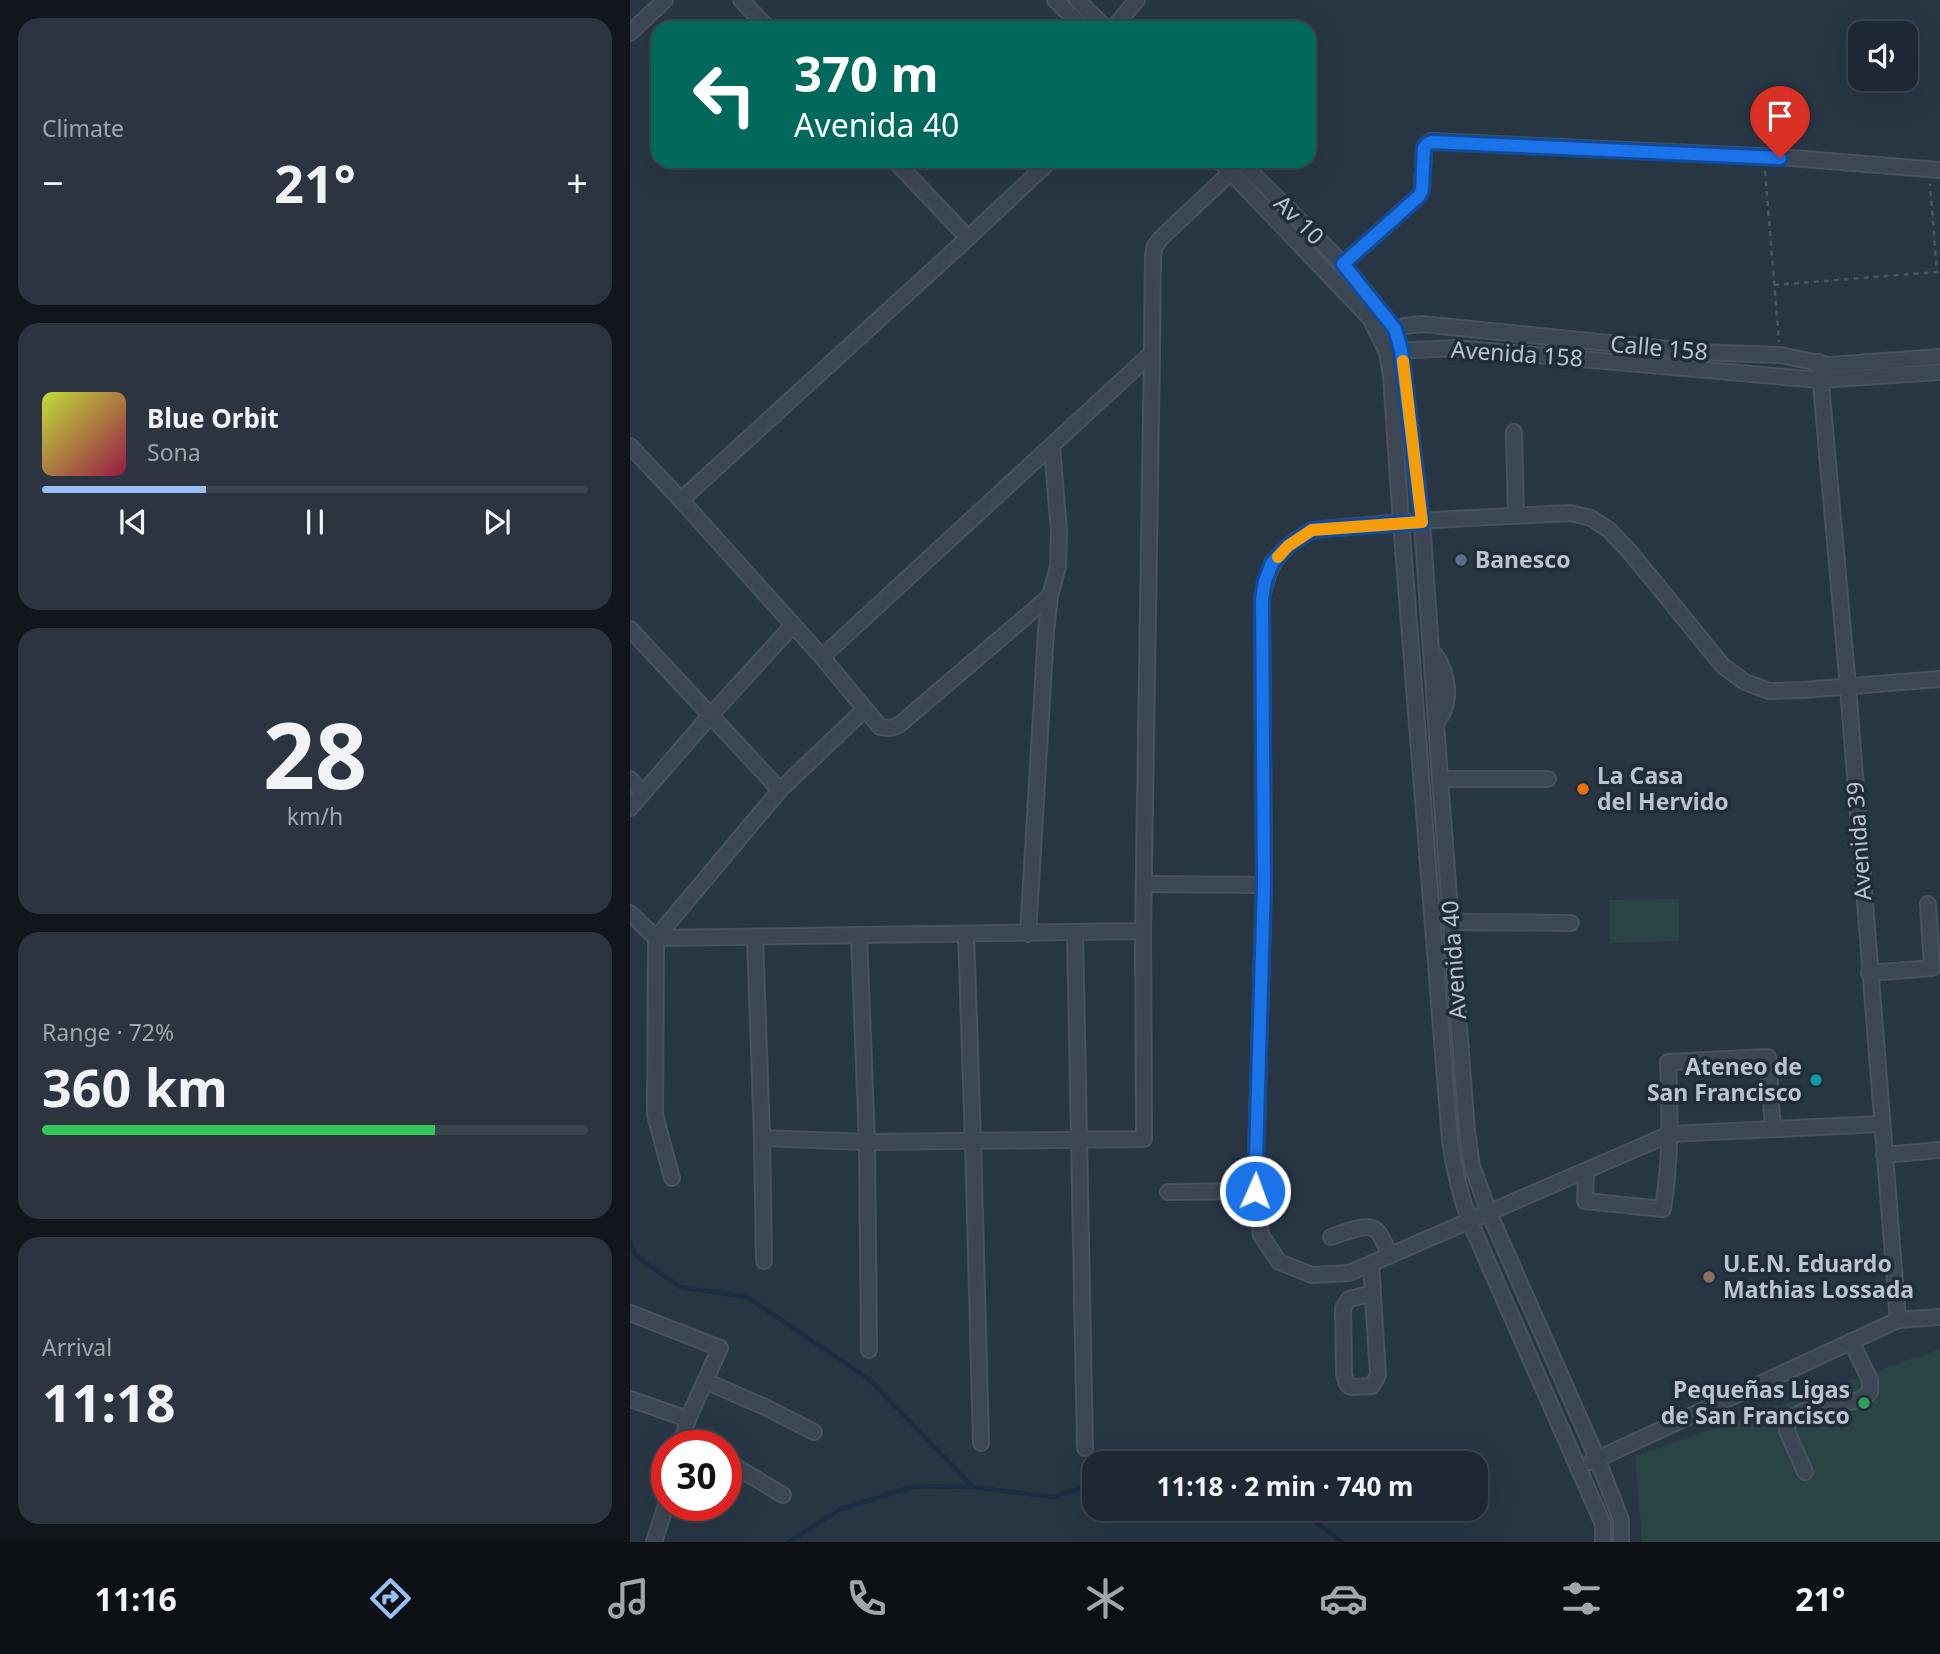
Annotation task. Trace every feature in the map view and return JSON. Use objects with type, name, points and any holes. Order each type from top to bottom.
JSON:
[{"type":"street","points":[[630,33],[666,0]]},
{"type":"street","points":[[741,0],[761,21]]},
{"type":"street","points":[[1055,0],[1077,21]]},
{"type":"street","points":[[1077,0],[1099,21]]},
{"type":"street","points":[[1120,21],[1137,0]]},
{"type":"street","points":[[1343,264],[1419,196],[1422,190],[1424,148],[1431,142],[1764,157],[1934,171]]},
{"type":"street","points":[[902,168],[968,238]]},
{"type":"street","points":[[681,500],[1043,168]]},
{"type":"street","points":[[762,1138],[867,1142],[1144,1139],[1143,931],[1153,255],[1161,238],[1226,168]]},
{"type":"street","points":[[1234,168],[1370,318],[1379,336],[1394,351]]},
{"type":"street","name":"Av 10","points":[[1235,168],[1343,264],[1395,329],[1394,351]]},
{"type":"street","points":[[1375,304],[1422,324]]},
{"type":"street","name":"Calle 158","points":[[1379,336],[1404,326],[1422,324],[1697,352],[1780,355],[1829,365],[1937,364]]},
{"type":"street","points":[[1519,334],[1519,353]]},
{"type":"street","points":[[1595,342],[1595,359]]},
{"type":"street","points":[[1645,347],[1645,363]]},
{"type":"street","name":"Avenida 158","points":[[1394,351],[1455,348],[1819,380],[1937,364]]},
{"type":"street","points":[[1405,381],[1416,359],[1433,349]]},
{"type":"street","name":"Avenida 40","points":[[1394,351],[1405,381],[1422,522],[1467,1132],[1472,1166],[1489,1213],[1597,1458],[1621,1520],[1620,1542]]},
{"type":"street","name":"Avenida 40","points":[[1394,351],[1391,376],[1401,522],[1450,1141],[1457,1182],[1470,1222],[1603,1524],[1603,1542]]},
{"type":"street","points":[[1697,352],[1697,368]]},
{"type":"street","points":[[822,657],[1152,353]]},
{"type":"street","name":"Avenida 39","points":[[1819,362],[1848,687],[1898,1320]]},
{"type":"street","points":[[1514,432],[1516,516]]},
{"type":"street","points":[[630,446],[822,657],[880,727],[899,725],[1050,596]]},
{"type":"street","points":[[1028,933],[1046,631],[1050,596],[1058,567],[1059,532],[1052,446]]},
{"type":"street","points":[[1881,1124],[1671,1134],[1349,1273],[1312,1275],[1279,1262],[1261,1236],[1255,1191],[1264,885],[1262,599],[1272,563],[1288,546],[1312,530],[1401,522],[1570,513],[1591,518],[1609,530],[1723,666],[1745,682],[1769,691],[1940,679]]},
{"type":"street","points":[[630,808],[709,716],[793,625]]},
{"type":"street","points":[[630,629],[780,790]]},
{"type":"street","points":[[672,1178],[655,1115],[656,938],[780,790],[865,709]]},
{"type":"street","points":[[630,779],[643,793]]},
{"type":"street","points":[[1440,779],[1548,779]]},
{"type":"street","points":[[1144,884],[1264,885]]},
{"type":"street","points":[[1869,973],[1932,968],[1928,904]]},
{"type":"street","points":[[630,913],[656,938],[1143,931]]},
{"type":"street","points":[[1451,922],[1571,923]]},
{"type":"street","points":[[1075,932],[1085,1448]]},
{"type":"street","points":[[966,934],[981,1443]]},
{"type":"street","points":[[859,936],[867,1142],[869,1350]]},
{"type":"street","points":[[755,937],[764,1261]]},
{"type":"street","points":[[1586,1171],[1585,1201],[1663,1209],[1671,1134],[1668,1062],[1768,1057],[1773,1129]]},
{"type":"street","points":[[1884,1155],[1940,1150]]},
{"type":"street","points":[[1168,1192],[1255,1191]]},
{"type":"street","points":[[1331,1237],[1361,1227],[1372,1228],[1377,1230],[1390,1256]]},
{"type":"street","points":[[1371,1264],[1373,1293],[1378,1376],[1372,1386],[1351,1387],[1344,1374],[1343,1308],[1349,1299],[1373,1293]]},
{"type":"street","points":[[630,1313],[720,1348],[685,1430]]},
{"type":"street","points":[[1579,1469],[1597,1458],[1898,1320],[1940,1317]]},
{"type":"street","points":[[1805,1472],[1787,1431],[1787,1422],[1791,1416],[1801,1411],[1855,1401],[1870,1392],[1870,1380],[1851,1341]]},
{"type":"street","points":[[705,1381],[814,1432]]},
{"type":"street","points":[[630,1399],[688,1419]]},
{"type":"street","points":[[742,1470],[783,1495]]},
{"type":"street","points":[[654,1542],[661,1521]]},
{"type":"path","points":[[1764,157],[1780,355]]},
{"type":"path","points":[[1774,285],[1937,272],[1934,171]]},
{"type":"green space","points":[[1679,899],[1679,941],[1610,943],[1609,900]]},
{"type":"green space","name":"Pequeñas Ligas de San Francisco","points":[[1940,1349],[1940,1542],[1642,1542],[1635,1456]]},
{"type":"waterway","points":[[630,1242],[635,1255],[680,1287],[747,1297],[869,1379],[973,1487],[1053,1497],[1082,1488]]},
{"type":"waterway","points":[[789,1542],[841,1509],[915,1486],[973,1487]]},
{"type":"waterway","points":[[1314,1521],[1342,1542]]},
{"type":"slow traffic","points":[[1278,557],[1288,546],[1312,530],[1422,522],[1403,361]]},
{"type":"place","name":"Banesco","points":[[1461,560]]},
{"type":"place","name":"La Casa del Hervido","points":[[1583,789]]},
{"type":"place","name":"Ateneo de San Francisco","points":[[1816,1080]]},
{"type":"place","name":"U.E.N. Eduardo Mathias Lossada","points":[[1709,1277]]},
{"type":"place","name":"Pequeñas Ligas de San Francisco","points":[[1864,1403]]},
{"type":"route","points":[[1255,1191],[1264,885],[1262,599],[1265,581],[1272,563],[1288,546],[1312,530],[1422,522],[1401,350],[1395,329],[1343,264],[1419,196],[1422,190],[1424,148],[1431,142],[1780,158]]}]
